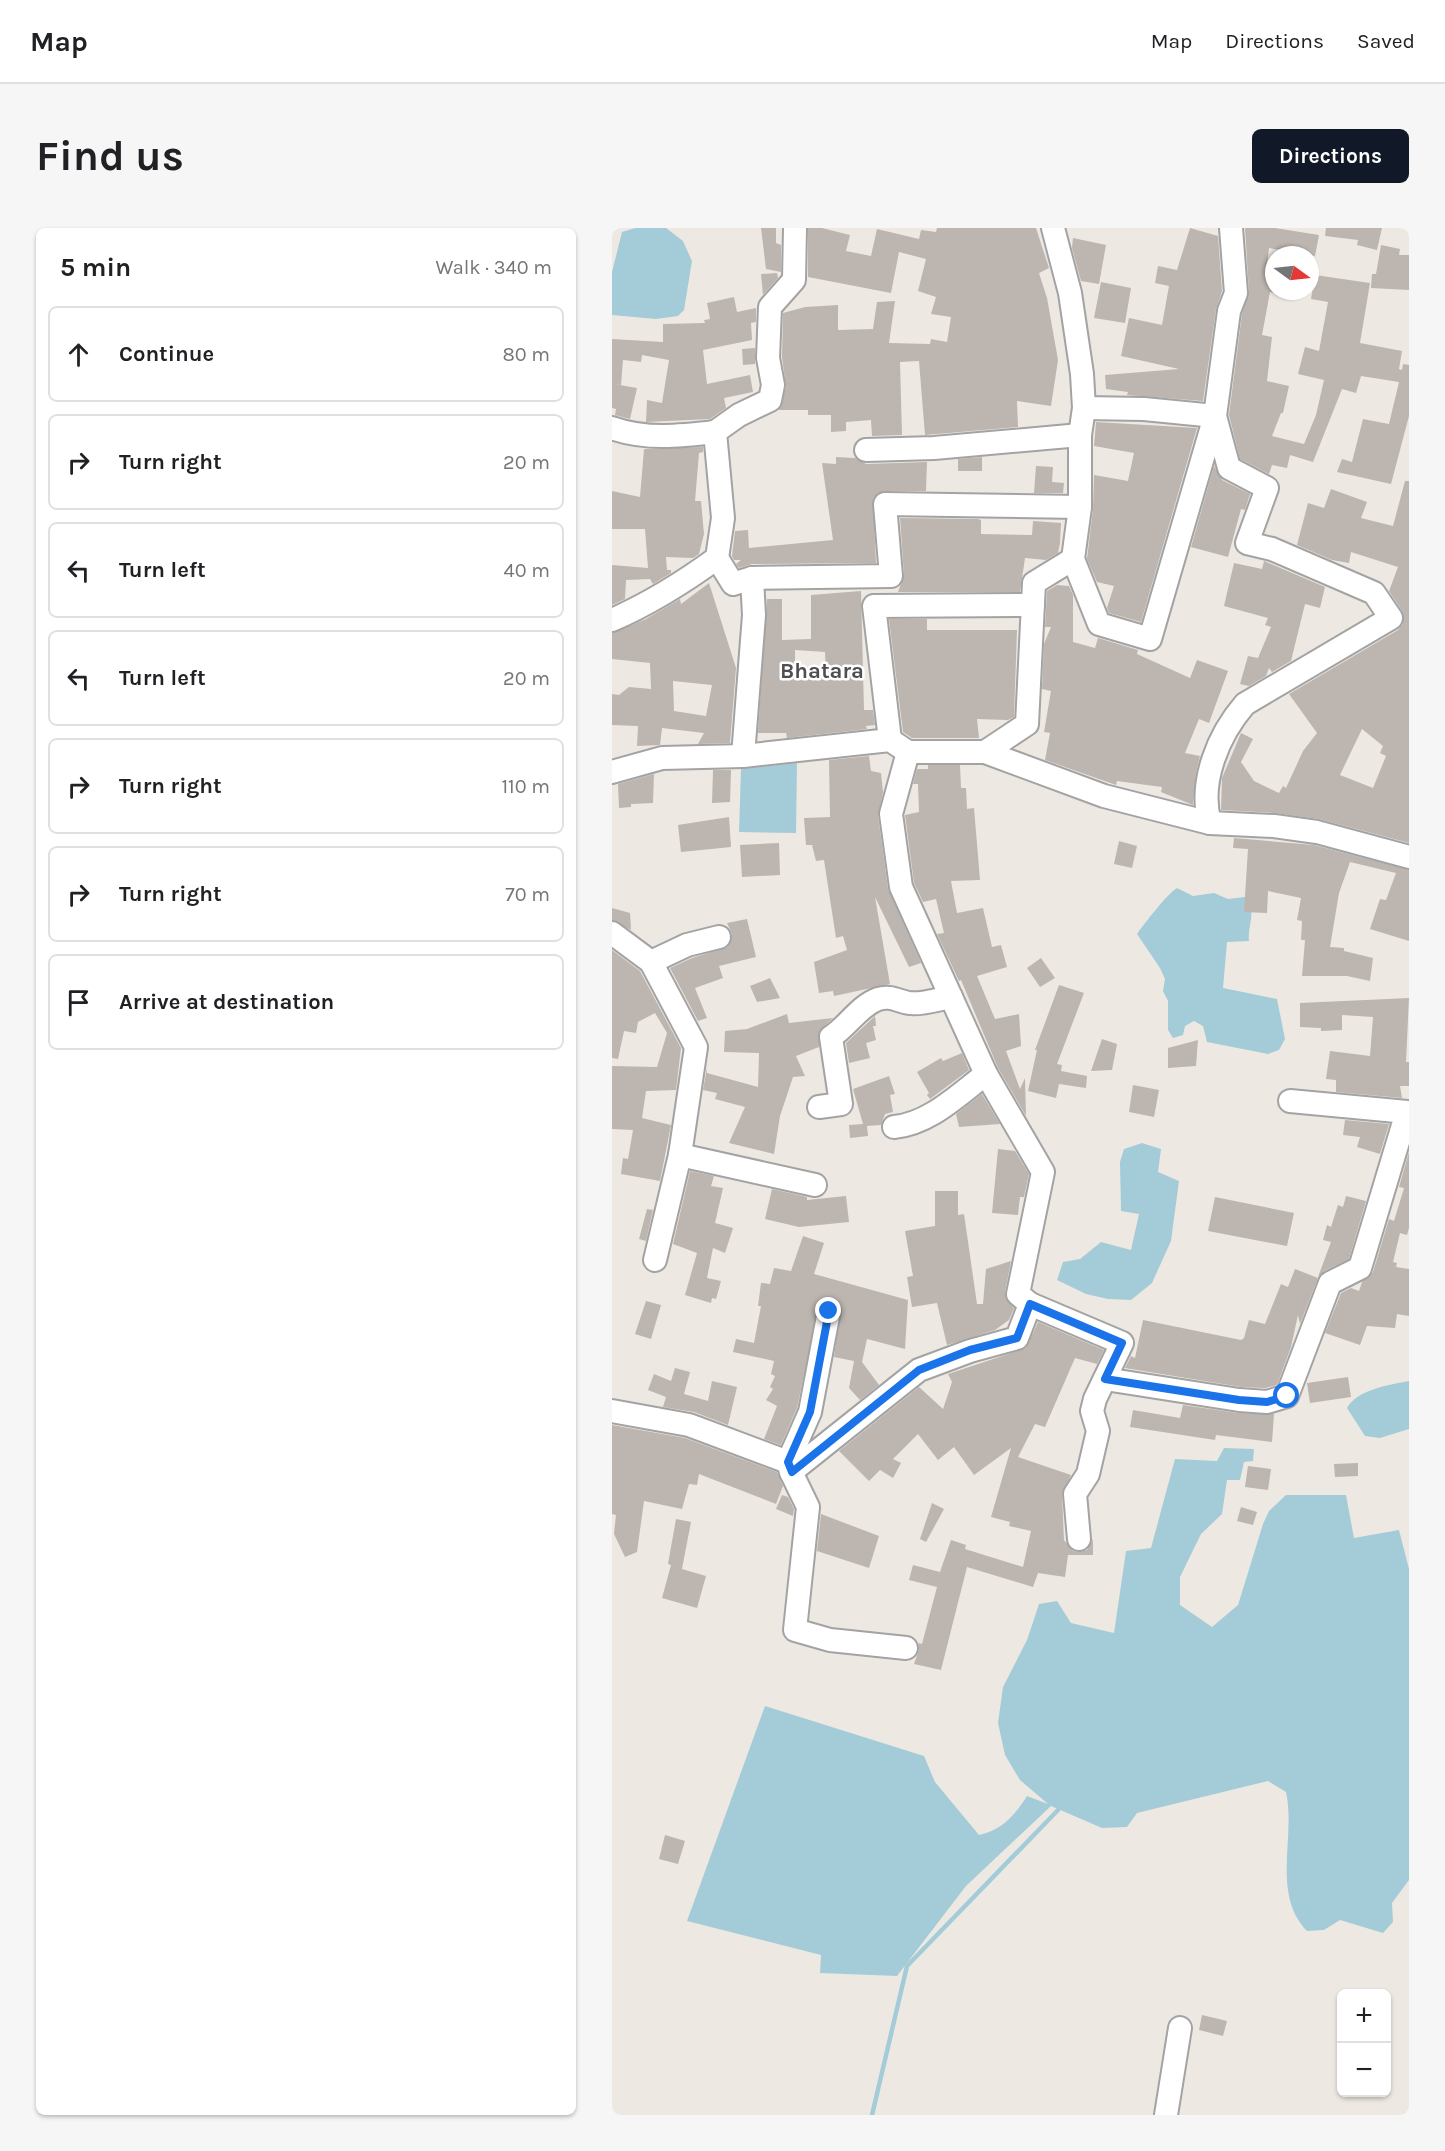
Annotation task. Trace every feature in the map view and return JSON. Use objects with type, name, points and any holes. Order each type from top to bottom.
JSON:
[{"type":"street","points":[[612,428],[628,433],[678,436],[715,432],[739,415],[770,400],[773,385],[768,358],[770,307],[794,280],[795,228]]},
{"type":"street","points":[[1053,228],[1070,293],[1082,374],[1084,408],[1080,435],[1080,507],[1073,559],[1099,624],[1150,639],[1215,416],[1224,339],[1229,311],[1236,293],[1231,228]]},
{"type":"street","points":[[1084,408],[1144,409],[1215,416]]},
{"type":"street","points":[[1210,823],[1206,809],[1215,754],[1232,719],[1245,704],[1391,618],[1374,593],[1272,549],[1246,543],[1267,488],[1229,468],[1215,416]]},
{"type":"street","points":[[715,432],[723,518],[717,558],[733,584],[752,578],[891,576],[885,504],[1080,507]]},
{"type":"street","points":[[866,450],[934,448],[1080,435]]},
{"type":"street","points":[[612,620],[677,587],[717,558]]},
{"type":"street","points":[[985,752],[1027,724],[1034,583],[1073,559]]},
{"type":"street","points":[[743,756],[754,615],[752,578]]},
{"type":"street","points":[[1033,605],[874,606],[899,746],[891,814],[901,887],[986,1074],[1043,1172],[1018,1294],[1030,1304],[1122,1343],[1092,1411],[1098,1431],[1088,1474],[1076,1494],[1079,1539]]},
{"type":"street","points":[[612,772],[662,759],[899,746],[985,752],[1104,796],[1210,823],[1274,826],[1317,832],[1409,857]]},
{"type":"street","points":[[612,933],[651,962],[696,1047],[680,1155],[655,1260]]},
{"type":"street","points":[[651,962],[687,945],[719,937]]},
{"type":"street","points":[[819,1107],[842,1104],[831,1037],[848,1025],[854,1015],[876,1000],[890,997],[910,1003],[951,997]]},
{"type":"street","points":[[894,1127],[910,1126],[932,1114],[986,1074]]},
{"type":"street","points":[[1105,1379],[1239,1400],[1267,1402],[1287,1396],[1330,1283],[1360,1268],[1408,1107],[1290,1101]]},
{"type":"street","points":[[680,1155],[815,1185]]},
{"type":"street","points":[[790,1467],[919,1370],[970,1350],[1017,1338],[1030,1304]]},
{"type":"street","points":[[790,1467],[810,1412],[829,1311]]},
{"type":"street","points":[[612,1411],[689,1425],[790,1467],[808,1507],[795,1630],[830,1640],[906,1648]]},
{"type":"street","points":[[1166,2115],[1180,2028]]},
{"type":"water","points":[[635,228],[666,228],[683,241],[692,261],[684,310],[678,316],[656,319],[612,315],[612,272],[622,232]]},
{"type":"water","points":[[797,763],[796,833],[739,832],[741,769]]},
{"type":"water","points":[[1177,888],[1193,896],[1214,893],[1228,899],[1245,897],[1249,902],[1251,913],[1249,941],[1227,942],[1223,988],[1277,999],[1285,1039],[1279,1050],[1268,1054],[1207,1042],[1203,1026],[1194,1021],[1185,1026],[1183,1035],[1173,1038],[1168,1030],[1168,1001],[1163,991],[1165,979],[1137,934],[1162,902]]},
{"type":"water","points":[[1142,1143],[1161,1149],[1158,1172],[1179,1181],[1171,1241],[1152,1283],[1131,1300],[1108,1299],[1086,1294],[1057,1280],[1063,1262],[1080,1259],[1101,1242],[1131,1250],[1139,1214],[1121,1211],[1120,1162],[1124,1149]]},
{"type":"water","points":[[1409,1381],[1409,1429],[1380,1438],[1365,1436],[1347,1408],[1366,1392]]},
{"type":"water","points":[[1224,1448],[1254,1449],[1253,1461],[1244,1462],[1240,1480],[1227,1480],[1222,1514],[1201,1534],[1180,1577],[1180,1605],[1212,1627],[1238,1605],[1263,1524],[1269,1511],[1286,1495],[1346,1495],[1354,1538],[1399,1530],[1409,1569],[1409,1880],[1392,1903],[1393,1922],[1383,1933],[1340,1920],[1324,1930],[1307,1931],[1296,1916],[1287,1883],[1288,1809],[1286,1792],[1268,1781],[1137,1813],[1127,1827],[1102,1828],[1051,1806],[966,1886],[897,1976],[820,1973],[821,1955],[687,1921],[765,1706],[924,1756],[935,1782],[979,1835],[1007,1821],[1027,1796],[1048,1804],[1020,1780],[1005,1755],[998,1723],[1003,1687],[1027,1640],[1039,1604],[1057,1601],[1071,1623],[1114,1633],[1126,1551],[1151,1548],[1175,1459],[1217,1461]]},
{"type":"building","points":[[761,228],[776,228],[776,243],[781,245],[781,272],[766,269]]},
{"type":"building","points":[[808,228],[822,228],[850,235],[846,251],[871,256],[877,229],[919,239],[921,230],[936,232],[937,228],[1036,228],[1049,268],[1039,273],[1047,298],[1058,360],[1051,406],[1017,401],[1018,427],[925,435],[919,361],[900,362],[902,435],[872,436],[871,420],[846,422],[846,431],[831,432],[831,415],[808,415],[808,410],[779,410],[786,387],[782,357],[783,313],[805,307],[838,305],[838,330],[873,329],[877,302],[895,301],[889,343],[930,344],[931,339],[947,342],[951,317],[931,314],[936,297],[918,291],[926,259],[899,252],[891,293],[808,277]]},
{"type":"building","points":[[1190,228],[1218,236],[1222,291],[1216,309],[1203,401],[1127,395],[1128,392],[1106,389],[1105,375],[1179,369],[1121,356],[1129,318],[1162,325],[1169,286],[1155,283],[1158,266],[1177,270]]},
{"type":"building","points":[[1245,228],[1275,228],[1319,235],[1317,246],[1265,246],[1265,300],[1269,300],[1262,335],[1272,337],[1267,381],[1289,386],[1283,413],[1281,413],[1272,436],[1304,444],[1316,415],[1324,380],[1298,374],[1305,347],[1319,351],[1328,302],[1317,300],[1319,300],[1319,276],[1370,283],[1360,343],[1402,351],[1399,369],[1402,370],[1403,364],[1409,365],[1409,416],[1391,484],[1337,472],[1342,459],[1352,462],[1363,419],[1389,424],[1399,382],[1361,376],[1356,393],[1342,389],[1313,462],[1290,455],[1287,468],[1272,465],[1269,474],[1240,459],[1229,415],[1242,314],[1249,292]]},
{"type":"building","points":[[1326,228],[1382,228],[1377,250],[1357,245],[1358,240],[1325,236]]},
{"type":"building","points":[[1073,238],[1106,245],[1099,284],[1081,281],[1072,248]]},
{"type":"building","points":[[1381,245],[1400,249],[1399,255],[1409,255],[1409,290],[1371,288],[1372,274],[1376,274]]},
{"type":"building","points":[[777,273],[778,278],[763,295],[761,274]]},
{"type":"building","points":[[1101,282],[1131,288],[1125,323],[1094,318]]},
{"type":"building","points":[[734,297],[737,312],[756,308],[756,322],[751,323],[752,340],[703,350],[707,384],[750,375],[753,392],[724,398],[726,408],[710,419],[646,422],[647,400],[662,403],[669,360],[642,355],[641,362],[623,360],[621,385],[614,384],[637,388],[630,419],[615,415],[616,409],[612,408],[612,339],[663,342],[663,324],[705,323],[704,320],[710,319],[707,303]]},
{"type":"building","points":[[755,348],[755,364],[743,365],[742,349]]},
{"type":"building","points":[[1096,422],[1197,428],[1141,622],[1109,613],[1107,608],[1114,586],[1097,582],[1087,559],[1093,509],[1094,475],[1128,481],[1134,453],[1094,446]]},
{"type":"building","points":[[703,447],[703,452],[699,453],[695,501],[701,501],[704,534],[699,554],[693,558],[666,557],[667,570],[671,570],[671,573],[653,584],[650,579],[626,580],[625,599],[612,605],[612,565],[648,568],[645,529],[612,529],[612,491],[640,497],[644,449]]},
{"type":"building","points":[[836,457],[855,458],[866,464],[927,462],[926,491],[885,491],[873,498],[876,563],[752,564],[739,568],[736,564],[741,560],[734,560],[732,556],[735,531],[748,530],[749,548],[833,540],[822,463],[836,464]]},
{"type":"building","points":[[982,457],[982,471],[958,471],[958,459]]},
{"type":"building","points":[[1036,466],[1053,467],[1052,482],[1064,483],[1063,493],[1034,493]]},
{"type":"building","points":[[1214,466],[1222,480],[1250,494],[1245,510],[1241,509],[1228,557],[1191,547]]},
{"type":"building","points":[[1405,481],[1409,481],[1409,843],[1319,819],[1275,813],[1221,810],[1222,778],[1241,733],[1253,739],[1241,762],[1254,781],[1279,793],[1283,786],[1286,788],[1303,751],[1317,733],[1289,694],[1398,630],[1403,624],[1402,611],[1389,591],[1398,567],[1351,552],[1349,563],[1332,560],[1297,545],[1308,503],[1324,508],[1331,489],[1367,502],[1361,518],[1393,526]],"holes":[[[1362,729],[1383,746],[1380,753],[1386,756],[1373,788],[1340,775]]]},
{"type":"building","points":[[900,518],[978,519],[981,520],[981,534],[1032,535],[1033,521],[1061,523],[1060,543],[1058,553],[1046,560],[1025,558],[1020,592],[898,592],[904,575]]},
{"type":"building","points":[[1264,561],[1325,587],[1320,608],[1305,604],[1291,661],[1272,672],[1269,668],[1266,676],[1249,686],[1240,684],[1248,656],[1258,658],[1271,627],[1265,625],[1268,618],[1224,606],[1234,563],[1262,569]]},
{"type":"building","points":[[709,583],[736,668],[730,743],[698,744],[704,733],[662,728],[660,745],[637,746],[638,726],[612,725],[612,694],[619,695],[629,687],[651,689],[650,663],[612,659],[612,633],[646,619],[680,599],[681,604]],"holes":[[[673,681],[712,685],[706,716],[674,711]]]},
{"type":"building","points":[[1057,585],[1069,586],[1073,595],[1073,642],[1095,648],[1098,638],[1138,650],[1137,654],[1190,678],[1197,660],[1228,671],[1209,723],[1199,719],[1185,753],[1200,756],[1193,805],[1161,792],[1162,787],[1117,781],[1116,785],[1045,760],[1050,733],[1044,732],[1051,691],[1042,689],[1044,644],[1051,627],[1045,627],[1047,591]]},
{"type":"building","points":[[861,591],[864,710],[873,710],[875,725],[866,726],[867,729],[787,738],[786,733],[758,733],[767,599],[782,599],[782,640],[811,639],[811,595]],"holes":[[[795,650],[825,652],[826,677],[795,679]]]},
{"type":"building","points":[[889,619],[927,619],[927,630],[1017,630],[1014,717],[1008,720],[977,719],[979,738],[912,738],[903,732]]},
{"type":"building","points":[[869,756],[871,771],[881,773],[883,792],[878,816],[888,889],[921,963],[909,967],[875,897],[890,984],[834,996],[833,991],[819,993],[814,962],[847,950],[843,936],[836,938],[824,860],[816,861],[812,845],[806,845],[804,818],[830,817],[829,760]]},
{"type":"building","points":[[928,765],[960,765],[961,788],[966,788],[967,809],[974,808],[980,880],[951,881],[957,913],[983,908],[992,947],[1001,945],[1007,967],[977,976],[995,1019],[1019,1014],[1021,1046],[1006,1051],[1020,1089],[1025,1078],[1026,1116],[998,1068],[961,980],[959,981],[937,934],[944,933],[936,899],[923,902],[914,883],[905,815],[919,812],[918,784],[913,784],[917,769],[928,769]]},
{"type":"building","points":[[713,770],[731,770],[730,802],[712,803]]},
{"type":"building","points":[[654,774],[653,803],[631,804],[631,807],[619,808],[618,784]]},
{"type":"building","points":[[729,817],[731,847],[681,852],[678,825]]},
{"type":"building","points":[[1234,838],[1314,845],[1409,870],[1409,941],[1370,929],[1380,899],[1386,900],[1396,873],[1350,862],[1339,893],[1330,947],[1344,948],[1344,951],[1373,958],[1370,981],[1347,976],[1302,976],[1305,940],[1301,940],[1302,921],[1297,920],[1301,898],[1268,891],[1267,913],[1244,912],[1248,849],[1233,848]]},
{"type":"building","points":[[1119,841],[1137,846],[1132,868],[1114,864]]},
{"type":"building","points":[[779,843],[780,875],[742,877],[740,845]]},
{"type":"building","points":[[612,908],[630,913],[631,930],[612,920]]},
{"type":"building","points":[[747,919],[756,957],[719,966],[723,978],[695,988],[707,1018],[698,1021],[670,968],[692,958],[728,947],[732,934],[727,923]]},
{"type":"building","points":[[612,950],[640,971],[681,1048],[676,1090],[646,1091],[642,1118],[671,1125],[660,1181],[621,1174],[623,1158],[628,1159],[633,1130],[612,1129],[612,1066],[657,1067],[667,1033],[655,1013],[638,1022],[636,1033],[624,1031],[618,1059],[612,1058]]},
{"type":"building","points":[[1041,958],[1055,978],[1040,987],[1027,968]]},
{"type":"building","points":[[770,978],[780,998],[757,1002],[750,986]]},
{"type":"building","points":[[1059,985],[1084,993],[1057,1064],[1062,1065],[1061,1071],[1087,1076],[1086,1088],[1059,1084],[1056,1098],[1028,1091],[1037,1050],[1035,1050]]},
{"type":"building","points":[[1409,998],[1406,1062],[1409,1062],[1409,1086],[1400,1086],[1402,1098],[1336,1092],[1336,1080],[1326,1079],[1330,1051],[1370,1056],[1373,1017],[1342,1015],[1342,1030],[1321,1031],[1321,1028],[1300,1027],[1300,1003]]},
{"type":"building","points":[[787,1014],[789,1023],[833,1018],[819,1031],[819,1047],[796,1056],[805,1076],[793,1077],[780,1116],[774,1154],[729,1143],[745,1107],[715,1099],[717,1093],[703,1090],[707,1068],[707,1073],[758,1087],[759,1053],[724,1052],[725,1031],[747,1029]]},
{"type":"building","points":[[875,1016],[876,1026],[873,1026],[876,1040],[866,1043],[870,1058],[849,1063],[846,1043]]},
{"type":"building","points":[[1102,1039],[1117,1044],[1112,1070],[1091,1071]]},
{"type":"building","points":[[1198,1040],[1196,1066],[1168,1068],[1168,1048]]},
{"type":"building","points":[[962,1053],[969,1070],[930,1099],[917,1072],[941,1058],[943,1061]]},
{"type":"building","points":[[889,1076],[895,1094],[890,1095],[893,1112],[885,1114],[881,1125],[867,1126],[868,1136],[850,1138],[849,1125],[863,1124],[853,1089]]},
{"type":"building","points":[[1133,1085],[1159,1090],[1154,1117],[1129,1112]]},
{"type":"building","points":[[982,1094],[1000,1124],[959,1127],[956,1114]]},
{"type":"building","points":[[1345,1120],[1389,1124],[1380,1154],[1357,1147],[1360,1137],[1343,1135]]},
{"type":"building","points":[[998,1149],[1015,1151],[1029,1174],[1024,1197],[1020,1197],[1018,1215],[992,1213]]},
{"type":"building","points":[[1409,1152],[1409,1228],[1407,1235],[1400,1233],[1393,1262],[1397,1263],[1396,1267],[1409,1269],[1409,1316],[1397,1314],[1395,1328],[1367,1326],[1360,1345],[1325,1333],[1341,1293],[1351,1288],[1359,1291],[1362,1282],[1373,1272],[1389,1219],[1394,1221],[1404,1188],[1399,1187]]},
{"type":"building","points":[[690,1171],[714,1176],[711,1186],[723,1188],[715,1223],[733,1228],[725,1253],[713,1248],[707,1278],[721,1281],[716,1299],[712,1298],[711,1303],[685,1295],[697,1253],[673,1244]]},
{"type":"building","points":[[772,1189],[807,1197],[807,1200],[846,1196],[849,1222],[799,1227],[765,1219]]},
{"type":"building","points":[[935,1191],[958,1191],[958,1215],[964,1214],[977,1304],[983,1304],[986,1269],[1011,1261],[1005,1292],[1006,1299],[1014,1308],[1009,1320],[995,1330],[947,1345],[937,1303],[912,1307],[907,1277],[913,1276],[905,1231],[935,1226]]},
{"type":"building","points":[[1346,1196],[1366,1201],[1349,1259],[1324,1271],[1318,1277],[1331,1242],[1323,1240],[1327,1225],[1331,1227],[1338,1205],[1343,1207]]},
{"type":"building","points":[[1215,1197],[1294,1213],[1287,1246],[1208,1231]]},
{"type":"building","points":[[647,1209],[653,1210],[646,1241],[639,1239]]},
{"type":"building","points":[[803,1236],[824,1243],[814,1274],[908,1300],[905,1349],[867,1339],[862,1362],[879,1385],[860,1400],[849,1388],[854,1361],[834,1357],[841,1306],[831,1298],[819,1302],[797,1408],[781,1445],[764,1439],[777,1406],[766,1400],[773,1389],[770,1387],[775,1376],[771,1374],[774,1361],[733,1352],[736,1339],[754,1343],[761,1306],[758,1306],[761,1283],[770,1284],[774,1268],[791,1271]]},
{"type":"building","points":[[1295,1269],[1318,1278],[1300,1324],[1298,1315],[1291,1347],[1277,1385],[1265,1388],[1241,1387],[1125,1368],[1131,1356],[1135,1358],[1143,1320],[1241,1340],[1244,1338],[1249,1320],[1265,1324],[1281,1284],[1288,1287]]},
{"type":"building","points":[[646,1301],[661,1305],[651,1339],[635,1334]]},
{"type":"building","points":[[1038,1322],[1104,1350],[1097,1364],[1075,1358],[1045,1427],[1035,1424],[1018,1457],[1071,1475],[1062,1494],[1064,1540],[1073,1551],[1080,1552],[1087,1550],[1093,1539],[1093,1555],[1068,1555],[1065,1577],[1038,1573],[1033,1587],[967,1567],[941,1670],[914,1664],[919,1643],[922,1644],[937,1587],[909,1580],[913,1565],[940,1572],[951,1540],[966,1545],[965,1549],[1023,1567],[1031,1531],[1009,1526],[1010,1522],[991,1517],[1011,1448],[974,1475],[954,1447],[938,1460],[918,1434],[893,1459],[901,1463],[893,1478],[880,1470],[869,1481],[839,1451],[919,1387],[943,1409],[952,1382],[948,1374],[1026,1348]]},
{"type":"building","points":[[675,1368],[690,1372],[684,1394],[708,1401],[712,1381],[737,1387],[728,1425],[694,1412],[663,1407],[666,1397],[648,1390],[654,1374],[671,1381]]},
{"type":"building","points":[[1348,1377],[1351,1397],[1310,1403],[1307,1383]]},
{"type":"building","points":[[1183,1405],[1238,1413],[1274,1414],[1272,1442],[1216,1435],[1215,1440],[1130,1427],[1133,1410],[1180,1418]]},
{"type":"building","points":[[612,1425],[685,1438],[777,1472],[783,1486],[776,1504],[699,1474],[697,1485],[689,1484],[682,1509],[644,1501],[637,1552],[625,1557],[614,1534],[616,1515],[612,1514]]},
{"type":"building","points":[[1358,1463],[1358,1476],[1335,1477],[1334,1464]]},
{"type":"building","points":[[1248,1466],[1271,1469],[1268,1490],[1245,1487]]},
{"type":"building","points":[[782,1495],[788,1497],[794,1509],[793,1516],[776,1509]]},
{"type":"building","points":[[932,1503],[944,1509],[926,1542],[920,1539]]},
{"type":"building","points":[[1241,1507],[1257,1512],[1253,1525],[1237,1521]]},
{"type":"building","points":[[821,1514],[879,1536],[869,1568],[817,1551]]},
{"type":"building","points":[[676,1519],[691,1522],[682,1569],[706,1576],[697,1608],[662,1598],[671,1565],[668,1564]]},
{"type":"building","points":[[665,1835],[685,1841],[678,1864],[659,1859]]},
{"type":"building","points":[[1202,2015],[1227,2021],[1223,2036],[1199,2030]]},
{"type":"waterway","points":[[872,2115],[907,1966],[1058,1810]]},
{"type":"district","name":"Bhatara","points":[[822,671]]},
{"type":"route","points":[[829,1311],[810,1412],[788,1462],[792,1472],[869,1407],[919,1370],[970,1350],[1017,1338],[1030,1304],[1122,1343],[1105,1379],[1239,1400],[1267,1402],[1287,1396]]}]
